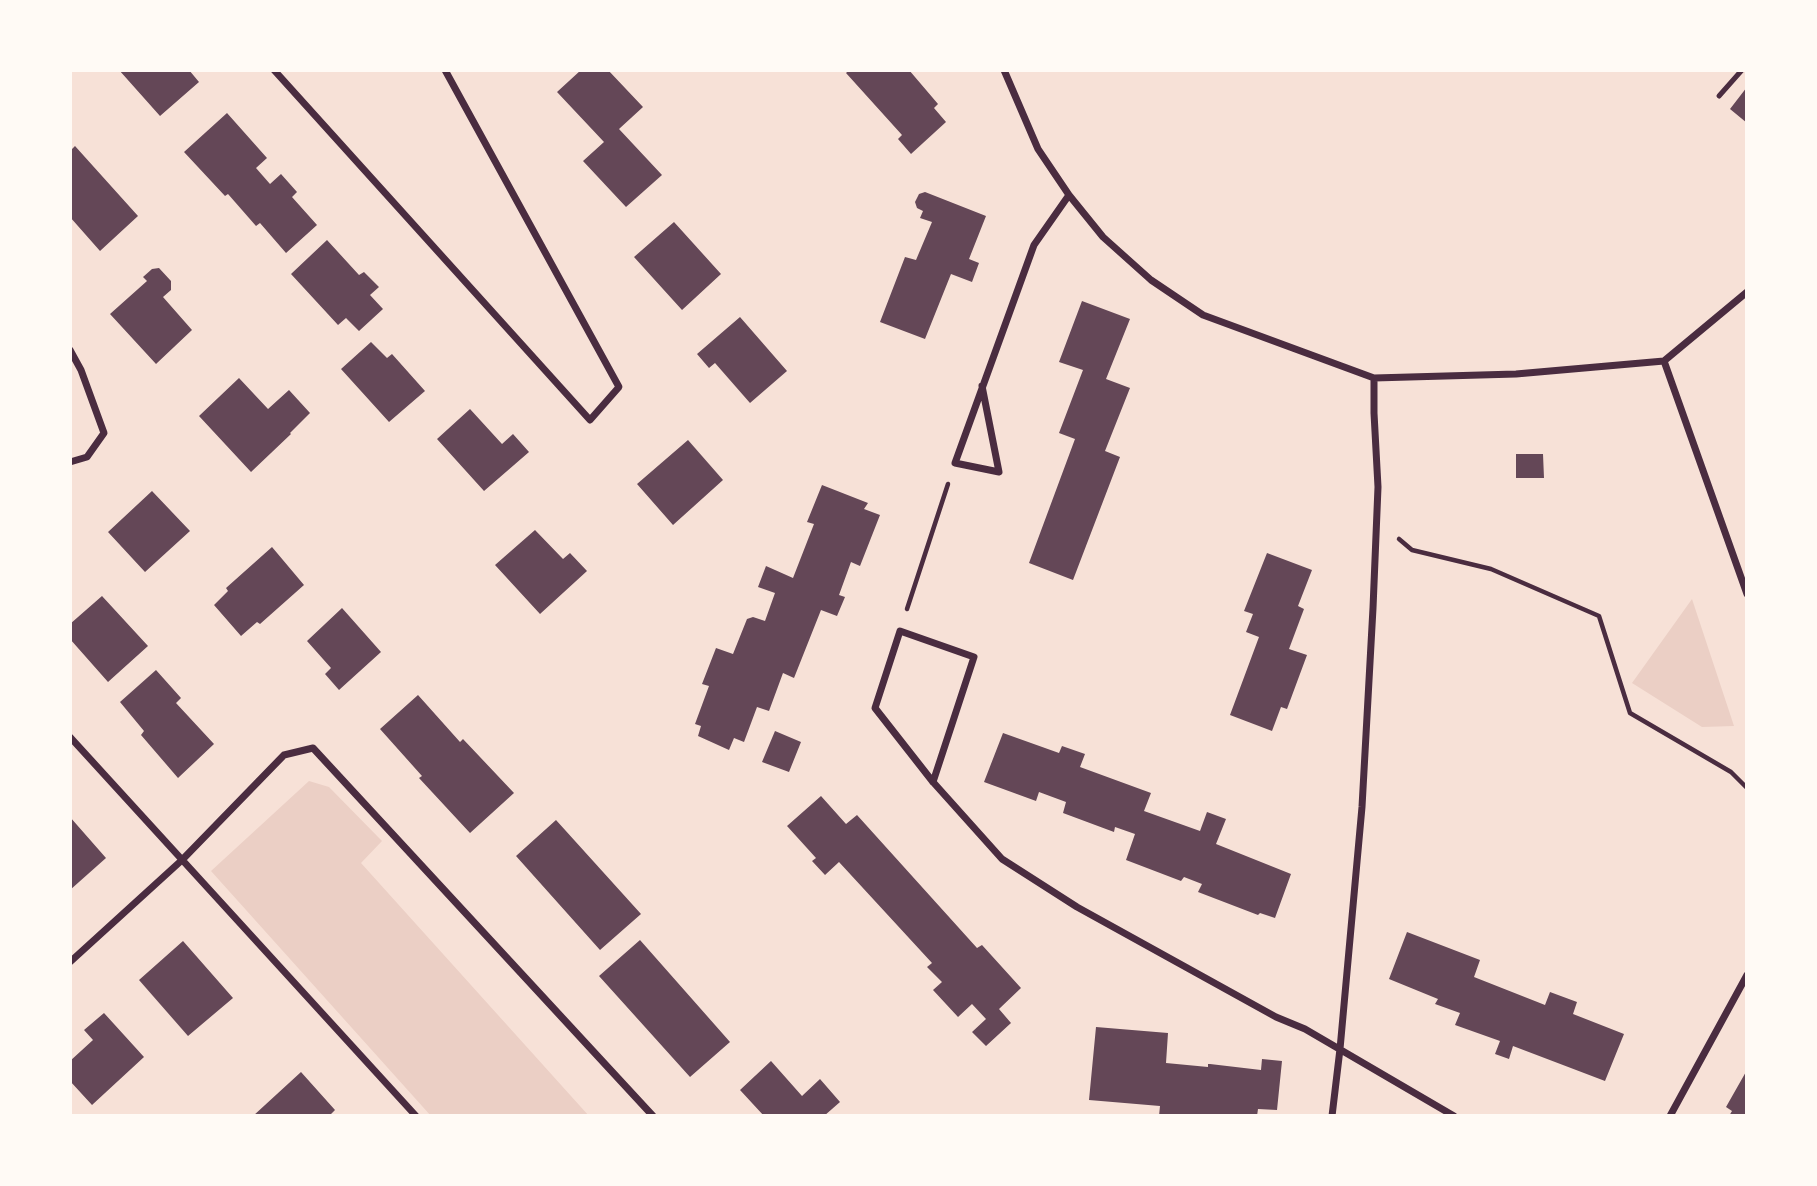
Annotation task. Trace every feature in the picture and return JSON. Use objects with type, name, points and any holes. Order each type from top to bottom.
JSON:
[{"type":"street","points":[[274,70],[590,420],[619,387],[445,70]]},
{"type":"street","points":[[1004,70],[1038,149],[1069,195],[1103,237],[1151,280],[1203,315],[1374,378],[1516,374],[1664,361],[1747,292]]},
{"type":"street","points":[[982,386],[999,472],[955,463],[982,386],[1034,245],[1069,195]]},
{"type":"street","points":[[70,350],[81,370],[104,433],[87,457],[70,462]]},
{"type":"street","points":[[1664,361],[1747,594]]},
{"type":"street","points":[[1332,1116],[1362,807],[1378,487],[1374,378]]},
{"type":"street","points":[[933,782],[974,657],[900,631],[875,708],[933,782],[1003,859],[1077,907],[1276,1017],[1305,1029],[1454,1116]]},
{"type":"street","points":[[70,737],[416,1116]]},
{"type":"street","points":[[70,962],[182,860],[284,755],[313,748],[653,1116]]},
{"type":"street","points":[[1670,1116],[1747,975]]},
{"type":"lane","points":[[1720,96],[1742,70]]},
{"type":"path","points":[[900,631],[955,463]]},
{"type":"path","points":[[1377,519],[1412,550],[1491,569],[1599,615],[1630,713],[1731,772],[1747,788]]},
{"type":"shaded area","points":[[1692,599],[1734,726],[1702,727],[1632,683]]},
{"type":"shaded area","points":[[309,781],[329,787],[382,841],[361,863],[589,1116],[431,1116],[211,871]]},
{"type":"building","points":[[119,70],[189,70],[199,82],[160,116]]},
{"type":"building","points":[[581,70],[608,70],[643,107],[619,129],[662,175],[626,207],[583,161],[604,142],[557,92]]},
{"type":"building","points":[[849,70],[909,70],[938,104],[934,108],[946,122],[911,154],[898,139],[902,135],[846,73]]},
{"type":"building","points":[[1747,87],[1747,123],[1730,109]]},
{"type":"building","points":[[227,113],[267,158],[256,168],[270,184],[281,174],[297,192],[292,197],[317,225],[286,253],[260,223],[256,226],[228,194],[225,196],[184,152]]},
{"type":"building","points":[[75,146],[138,216],[100,251],[70,217],[70,151]]},
{"type":"building","points":[[925,192],[986,216],[969,259],[979,263],[972,282],[951,274],[925,339],[880,322],[905,257],[916,260],[932,222],[920,218],[923,211],[917,208],[915,202],[919,194]]},
{"type":"building","points":[[674,222],[721,274],[682,310],[634,257]]},
{"type":"building","points":[[327,240],[359,275],[364,272],[379,287],[370,295],[383,309],[359,331],[346,318],[338,325],[291,274]]},
{"type":"building","points":[[159,268],[171,281],[171,290],[163,297],[192,330],[156,364],[110,314],[147,281],[143,277],[152,269]]},
{"type":"building","points":[[1082,301],[1130,319],[1106,379],[1130,388],[1105,451],[1120,457],[1073,580],[1029,563],[1075,439],[1059,433],[1083,370],[1059,362]]},
{"type":"building","points":[[740,317],[787,371],[750,403],[715,363],[709,368],[697,354]]},
{"type":"building","points":[[371,342],[387,358],[392,354],[425,391],[389,422],[341,369]]},
{"type":"building","points":[[239,378],[268,409],[289,390],[310,413],[251,472],[199,416]]},
{"type":"building","points":[[470,409],[502,444],[513,434],[529,452],[484,491],[437,439]]},
{"type":"building","points":[[688,440],[723,480],[673,525],[637,484]]},
{"type":"building","points":[[1516,454],[1543,454],[1544,478],[1516,478]]},
{"type":"building","points":[[822,485],[868,503],[864,509],[880,515],[860,566],[851,562],[839,595],[845,597],[837,616],[821,610],[794,678],[783,673],[769,711],[757,707],[744,742],[734,738],[729,750],[698,736],[701,726],[695,724],[709,686],[702,684],[716,648],[733,654],[747,619],[753,617],[765,621],[775,593],[758,587],[766,566],[793,578],[814,524],[807,522]]},
{"type":"building","points":[[152,491],[190,531],[145,572],[108,532]]},
{"type":"building","points":[[535,530],[563,559],[570,553],[587,571],[540,614],[495,565]]},
{"type":"building","points":[[272,547],[304,585],[260,624],[257,622],[241,636],[214,605],[228,591],[226,588]]},
{"type":"building","points":[[1267,553],[1312,570],[1298,606],[1304,609],[1289,649],[1307,655],[1287,709],[1281,707],[1272,731],[1230,715],[1259,637],[1246,632],[1253,614],[1244,611]]},
{"type":"building","points":[[102,596],[148,646],[108,682],[70,639],[70,624]]},
{"type":"building","points":[[342,608],[381,652],[339,690],[325,674],[331,668],[307,641]]},
{"type":"building","points":[[156,670],[181,698],[176,703],[214,744],[178,778],[141,735],[144,731],[120,702]]},
{"type":"building","points":[[418,695],[460,742],[463,739],[514,793],[470,833],[419,778],[422,776],[380,729]]},
{"type":"building","points":[[775,731],[801,742],[789,772],[762,762]]},
{"type":"building","points":[[1003,733],[1059,753],[1062,746],[1085,754],[1080,767],[1151,793],[1144,811],[1200,831],[1207,812],[1226,819],[1216,844],[1291,874],[1275,918],[1260,913],[1258,915],[1198,892],[1202,884],[1184,877],[1181,881],[1126,860],[1135,834],[1115,827],[1114,832],[1063,813],[1066,802],[1039,792],[1036,801],[984,782]]},
{"type":"building","points":[[821,796],[846,824],[857,815],[977,948],[982,945],[1021,988],[999,1009],[1011,1023],[986,1046],[972,1032],[986,1019],[972,1004],[958,1017],[933,990],[942,982],[927,967],[932,963],[839,862],[825,875],[812,861],[816,858],[787,826]]},
{"type":"building","points":[[70,817],[106,858],[70,890]]},
{"type":"building","points":[[556,820],[641,914],[600,950],[516,856]]},
{"type":"building","points":[[1407,932],[1480,960],[1474,977],[1545,1005],[1550,992],[1577,1002],[1573,1014],[1624,1034],[1605,1081],[1513,1046],[1509,1059],[1495,1054],[1500,1041],[1455,1025],[1460,1013],[1435,1004],[1438,999],[1389,979]]},
{"type":"building","points":[[640,940],[730,1042],[690,1077],[599,976]]},
{"type":"building","points":[[183,941],[233,998],[188,1036],[139,980]]},
{"type":"building","points":[[104,1013],[144,1057],[92,1105],[70,1081],[70,1061],[93,1040],[84,1030]]},
{"type":"building","points":[[1096,1027],[1168,1033],[1166,1063],[1208,1067],[1210,1064],[1261,1070],[1262,1059],[1282,1061],[1277,1110],[1258,1109],[1257,1116],[1159,1116],[1160,1106],[1089,1100]]},
{"type":"building","points":[[771,1061],[802,1096],[820,1079],[840,1102],[824,1116],[764,1116],[740,1090]]},
{"type":"building","points":[[1747,1070],[1747,1116],[1729,1116],[1732,1111],[1726,1107]]},
{"type":"building","points":[[301,1072],[335,1110],[329,1116],[253,1116]]}]
